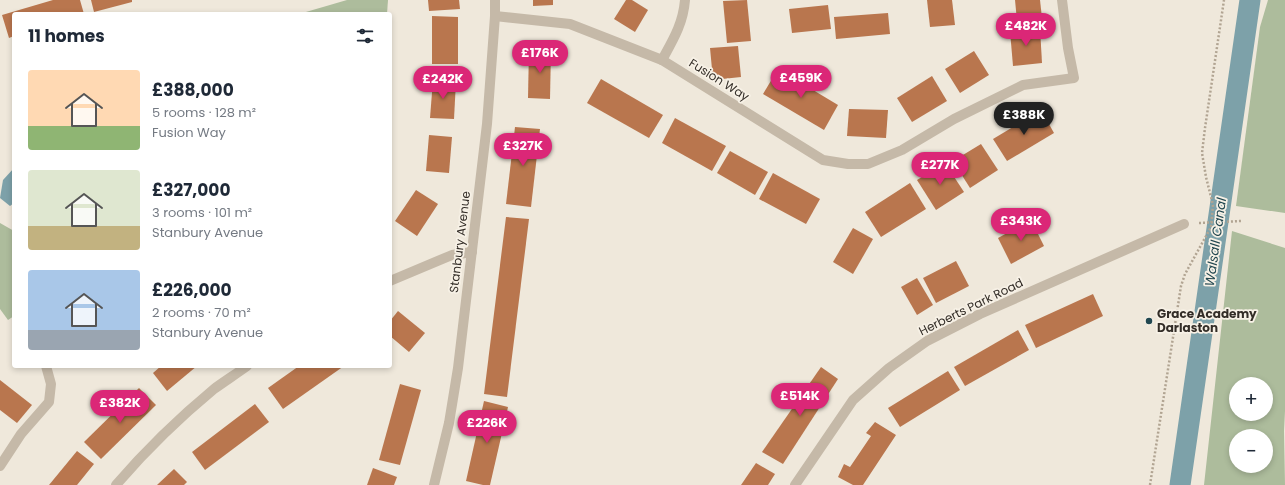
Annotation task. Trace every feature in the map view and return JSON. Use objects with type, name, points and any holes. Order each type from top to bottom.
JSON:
[{"type":"street","name":"Stanbury Avenue","points":[[434,485],[449,423],[458,368],[487,124],[495,0]]},
{"type":"street","points":[[662,60],[679,30],[684,9],[684,0]]},
{"type":"street","name":"Fusion Way","points":[[495,16],[570,24],[662,60],[823,160],[848,164],[868,164],[902,150],[954,119],[1023,85],[1074,78],[1068,48],[1062,0]]},
{"type":"street","name":"Herberts Park Road","points":[[795,485],[853,400],[889,368],[927,341],[980,314],[1184,224]]},
{"type":"street","points":[[392,280],[452,255],[472,252]]},
{"type":"street","points":[[0,466],[21,434],[48,402],[51,384],[47,368]]},
{"type":"street","points":[[116,485],[133,465],[167,431],[215,388],[244,368]]},
{"type":"path","points":[[1150,485],[1181,286],[1185,274],[1211,227],[1213,205],[1202,152],[1224,0]]},
{"type":"path","points":[[1184,224],[1241,221]]},
{"type":"green space","points":[[347,0],[388,0],[387,12],[306,12]]},
{"type":"green space","points":[[1268,0],[1285,0],[1285,213],[1236,206],[1260,27]]},
{"type":"green space","points":[[0,223],[12,230],[12,317],[8,320],[0,309]]},
{"type":"green space","points":[[1232,231],[1285,248],[1285,485],[1204,485]]},
{"type":"water","points":[[12,170],[12,204],[10,206],[0,198],[3,180]]},
{"type":"building","points":[[53,0],[80,0],[83,12],[12,12]]},
{"type":"building","points":[[91,0],[132,0],[132,2],[94,12]]},
{"type":"building","points":[[428,0],[459,0],[460,9],[429,11]]},
{"type":"building","points":[[533,0],[553,0],[553,5],[533,6]]},
{"type":"building","points":[[626,0],[632,0],[648,10],[635,32],[614,19]]},
{"type":"building","points":[[747,0],[751,41],[727,43],[723,1]]},
{"type":"building","points":[[927,0],[952,0],[955,25],[930,27]]},
{"type":"building","points":[[1015,0],[1040,0],[1042,18],[1017,21]]},
{"type":"building","points":[[828,5],[831,29],[792,33],[789,9]]},
{"type":"building","points":[[12,12],[12,37],[9,38],[2,15]]},
{"type":"building","points":[[888,13],[890,34],[836,39],[834,17]]},
{"type":"building","points":[[432,16],[458,17],[458,64],[432,64]]},
{"type":"building","points":[[1040,28],[1042,63],[1013,66],[1010,31]]},
{"type":"building","points":[[738,46],[741,77],[713,80],[710,48]]},
{"type":"building","points":[[529,48],[551,49],[550,99],[528,98]]},
{"type":"building","points":[[974,51],[989,75],[960,93],[945,69]]},
{"type":"building","points":[[778,69],[838,105],[824,130],[763,94]]},
{"type":"building","points":[[932,76],[947,101],[912,122],[897,98]]},
{"type":"building","points":[[601,79],[663,115],[649,138],[587,103]]},
{"type":"building","points":[[433,80],[456,81],[454,119],[430,118]]},
{"type":"building","points":[[849,109],[888,110],[886,138],[847,136]]},
{"type":"building","points":[[1041,110],[1054,133],[1007,161],[993,139]]},
{"type":"building","points":[[675,118],[726,146],[712,171],[662,143]]},
{"type":"building","points":[[515,127],[540,129],[531,207],[506,204]]},
{"type":"building","points":[[429,135],[452,137],[449,173],[426,171]]},
{"type":"building","points":[[981,144],[998,170],[970,188],[953,161]]},
{"type":"building","points":[[730,151],[768,172],[755,195],[717,173]]},
{"type":"building","points":[[945,163],[964,192],[936,210],[917,180]]},
{"type":"building","points":[[773,173],[820,199],[806,224],[759,199]]},
{"type":"building","points":[[910,183],[926,209],[881,237],[865,212]]},
{"type":"building","points":[[416,190],[438,204],[417,236],[395,221]]},
{"type":"building","points":[[506,217],[529,219],[507,397],[484,394]]},
{"type":"building","points":[[1031,220],[1044,246],[1011,264],[998,238]]},
{"type":"building","points":[[853,228],[873,239],[853,274],[833,262]]},
{"type":"building","points":[[956,261],[969,286],[936,303],[923,278]]},
{"type":"building","points":[[917,278],[933,305],[917,315],[901,287]]},
{"type":"building","points":[[1093,294],[1103,316],[1036,348],[1025,325]]},
{"type":"building","points":[[398,311],[425,333],[409,352],[392,338],[392,318]]},
{"type":"building","points":[[1018,330],[1029,350],[965,386],[954,367]]},
{"type":"building","points":[[821,367],[838,379],[783,464],[762,452]]},
{"type":"building","points":[[159,368],[195,368],[167,391],[153,373]]},
{"type":"building","points":[[296,368],[341,368],[283,409],[268,388]]},
{"type":"building","points":[[948,371],[960,390],[900,427],[888,408]]},
{"type":"building","points":[[0,380],[32,405],[17,423],[0,410]]},
{"type":"building","points":[[400,384],[421,390],[400,465],[379,460]]},
{"type":"building","points":[[139,388],[156,405],[101,459],[84,442]]},
{"type":"building","points":[[484,401],[508,407],[490,485],[466,481]]},
{"type":"building","points":[[255,404],[269,422],[205,470],[192,452]]},
{"type":"building","points":[[875,422],[896,435],[863,485],[853,485],[838,477],[844,464],[850,467],[871,436],[866,433]]},
{"type":"building","points":[[77,451],[94,464],[77,485],[49,485]]},
{"type":"building","points":[[756,463],[775,474],[768,485],[741,485]]},
{"type":"building","points":[[373,468],[397,477],[394,485],[367,485]]},
{"type":"building","points":[[174,469],[187,482],[184,485],[157,485]]},
{"type":"waterway","name":"Walsall Canal","points":[[1180,485],[1250,0]]},
{"type":"place","name":"Grace Academy Darlaston","points":[[1149,321]]}]
